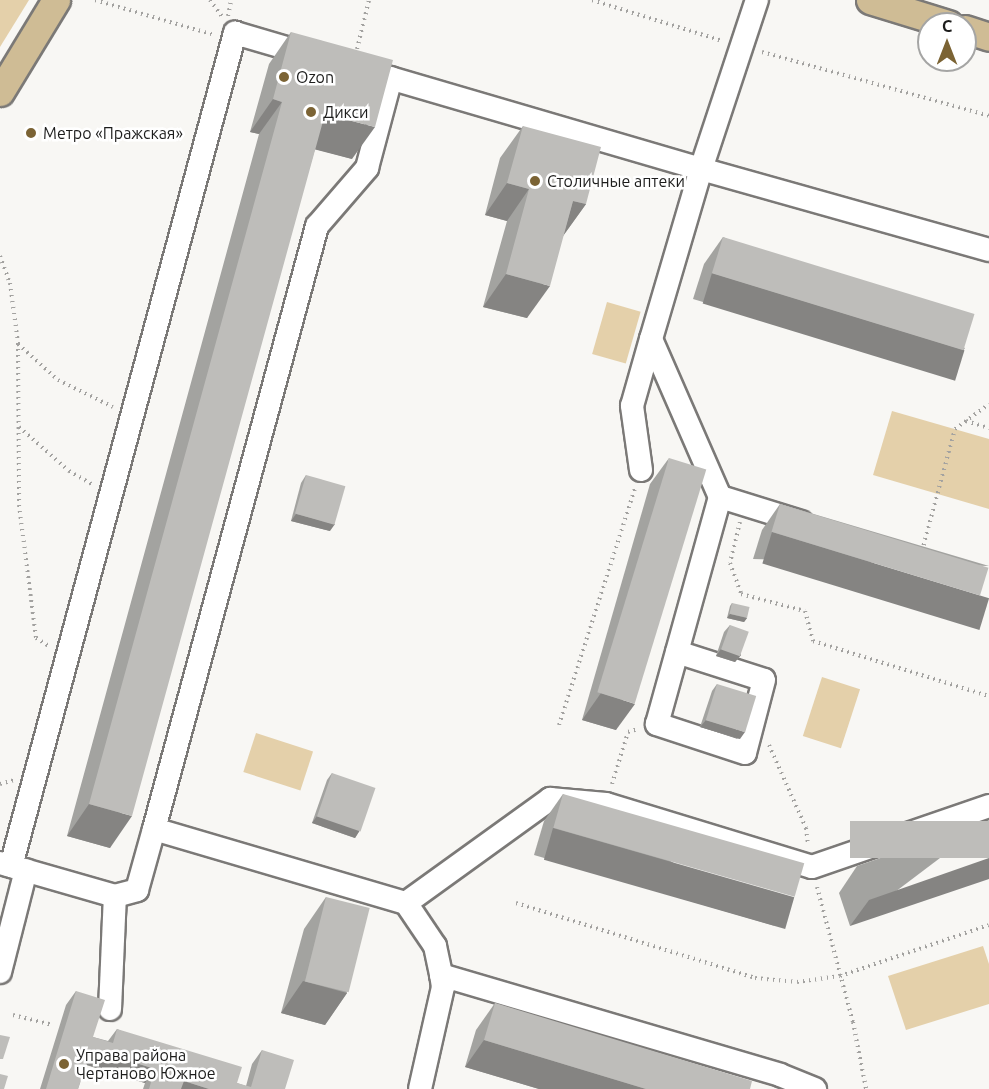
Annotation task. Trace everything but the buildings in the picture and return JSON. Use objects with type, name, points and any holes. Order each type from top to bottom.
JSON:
[{"type":"main road","points":[[0,92],[56,0]]},
{"type":"main road","points":[[870,0],[917,14]]},
{"type":"lane","points":[[641,470],[632,406],[701,169],[758,0]]},
{"type":"lane","points":[[0,972],[12,866],[235,33],[701,169],[989,250]]},
{"type":"lane","points":[[12,866],[115,896],[137,890],[317,226],[367,168],[391,78]]},
{"type":"lane","points":[[651,339],[720,497],[657,724],[745,753],[764,680],[677,652]]},
{"type":"lane","points":[[720,497],[821,529]]},
{"type":"lane","points":[[406,903],[550,799],[606,804],[812,867],[989,806]]},
{"type":"lane","points":[[154,830],[406,903],[435,946],[443,987],[420,1089]]},
{"type":"lane","points":[[110,1009],[115,896]]},
{"type":"lane","points":[[441,975],[780,1075],[815,1089]]},
{"type":"path","points":[[95,0],[209,33]]},
{"type":"path","points":[[342,64],[369,0]]},
{"type":"path","points":[[592,0],[742,47],[989,116]]},
{"type":"path","points":[[0,256],[10,283],[18,343],[19,505],[36,638],[68,652]]},
{"type":"path","points":[[18,343],[58,380],[101,403],[133,413]]},
{"type":"path","points":[[920,560],[955,429],[989,404]]},
{"type":"path","points":[[966,421],[989,428]]},
{"type":"path","points":[[18,427],[69,471],[86,482],[112,491]]},
{"type":"path","points":[[559,725],[641,470]]},
{"type":"path","points":[[744,504],[730,562],[741,594],[805,611],[813,641],[989,696]]},
{"type":"path","points":[[755,715],[806,828],[812,867],[866,1089]]},
{"type":"path","points":[[606,804],[628,732],[657,724]]},
{"type":"path","points":[[516,903],[756,978],[797,982],[840,976],[989,925]]},
{"type":"path","points":[[13,1015],[50,1024]]},
{"type":"shaded area","points":[[0,0],[29,0],[0,47]]},
{"type":"shaded area","points":[[607,302],[641,312],[626,364],[592,354]]},
{"type":"shaded area","points":[[892,411],[989,439],[989,509],[873,475]]},
{"type":"shaded area","points":[[822,677],[860,689],[841,748],[803,736]]},
{"type":"shaded area","points":[[256,733],[313,752],[300,791],[243,772]]},
{"type":"shaded area","points":[[983,946],[989,964],[989,1004],[906,1030],[888,976]]},
{"type":"place","name":"Ozon","points":[[284,77]]},
{"type":"place","name":"Дикси","points":[[311,112]]},
{"type":"place","name":"Метро «Пражская»","points":[[31,133]]},
{"type":"place","name":"Столичные аптеки","points":[[535,181]]},
{"type":"place","name":"Управа района Чертаново Южное","points":[[64,1064]]}]
